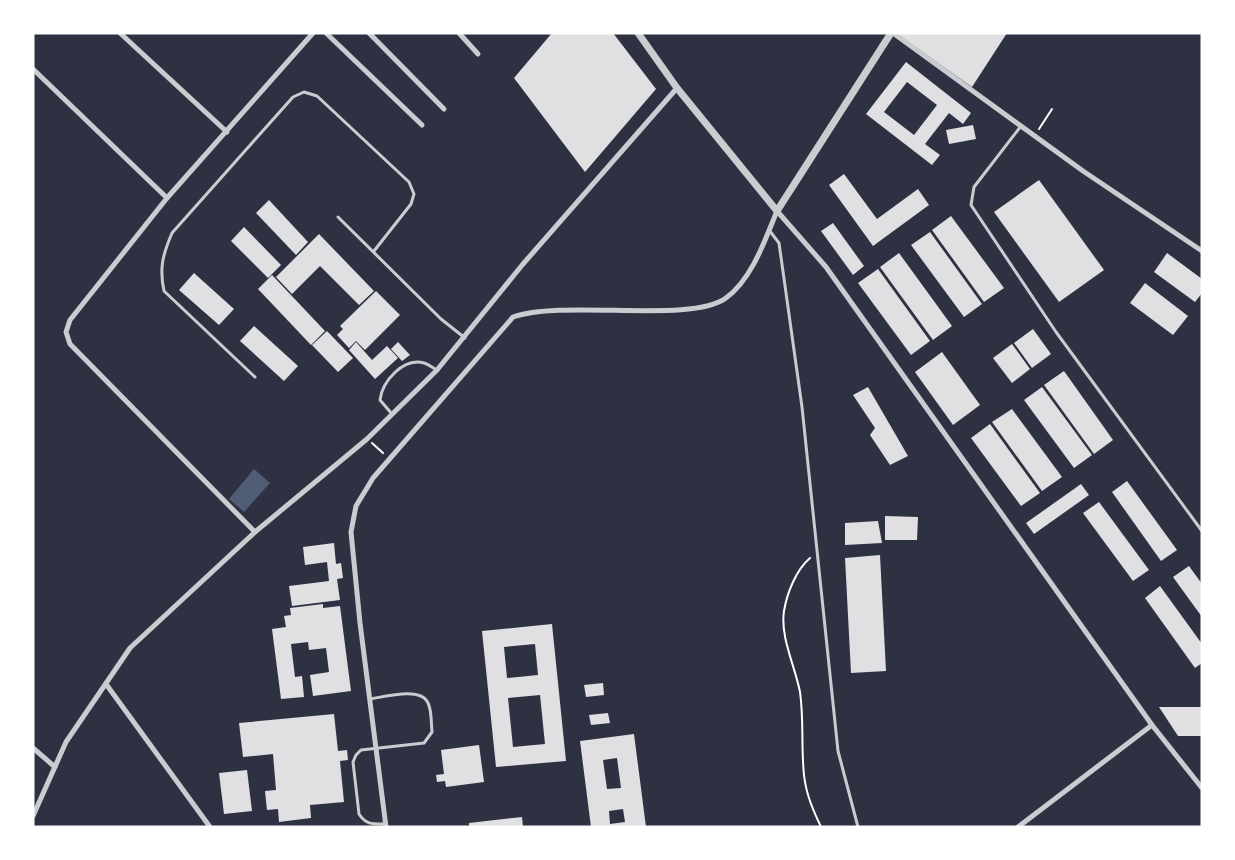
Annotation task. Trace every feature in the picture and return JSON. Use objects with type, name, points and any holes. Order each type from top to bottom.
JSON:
[{"type":"street","points":[[120,33],[227,132]]},
{"type":"street","points":[[255,532],[70,344],[66,332],[70,320],[167,198],[313,33]]},
{"type":"street","points":[[326,33],[422,125]]},
{"type":"street","points":[[369,33],[444,110]]},
{"type":"street","points":[[459,33],[478,54]]},
{"type":"street","points":[[638,33],[677,88],[777,211],[826,267],[1152,725],[1202,788]]},
{"type":"street","points":[[386,825],[351,532],[356,506],[373,478],[513,317],[527,312],[548,311],[693,309],[711,306],[726,298],[740,284],[777,211],[892,33],[1034,136],[1202,251]]},
{"type":"street","points":[[33,69],[167,198]]},
{"type":"street","points":[[33,816],[66,742],[130,648],[255,532],[367,439],[437,370],[523,264],[677,88]]},
{"type":"street","points":[[106,684],[210,827]]},
{"type":"street","points":[[1018,827],[1152,725]]},
{"type":"street","points":[[33,748],[55,767]]},
{"type":"lane","points":[[255,377],[164,291],[160,274],[162,255],[172,233],[293,97],[304,92],[317,96],[410,182],[414,194],[411,204],[374,251]]},
{"type":"lane","points":[[1021,126],[974,187],[971,205],[1056,332],[1202,531]]},
{"type":"lane","points":[[338,217],[441,319],[465,338]]},
{"type":"lane","points":[[769,230],[779,243],[802,407],[838,751],[858,827]]},
{"type":"lane","points":[[393,414],[380,400],[382,387],[398,370],[411,363],[423,363],[437,370]]},
{"type":"lane","points":[[370,699],[416,694],[425,697],[429,704],[432,732],[430,738],[424,743],[361,750],[356,754],[353,762],[359,814],[370,824],[386,825]]},
{"type":"path","points":[[1034,136],[1052,109]]},
{"type":"path","points":[[367,439],[390,459]]},
{"type":"path","points":[[817,553],[799,569],[784,611],[784,629],[799,690],[803,720],[804,774],[809,801],[821,827]]},
{"type":"water","points":[[254,469],[270,483],[244,512],[229,499]]},
{"type":"building","points":[[552,33],[613,33],[656,89],[585,172],[514,78]]},
{"type":"building","points":[[896,33],[1007,33],[972,87]]},
{"type":"building","points":[[906,62],[971,113],[963,124],[949,113],[925,144],[940,155],[932,165],[866,114]],"holes":[[[907,82],[937,105],[914,135],[884,112]]]},
{"type":"building","points":[[973,125],[976,139],[949,144],[946,130]]},
{"type":"building","points":[[844,174],[877,219],[918,189],[929,205],[873,246],[829,185]]},
{"type":"building","points":[[1039,180],[1104,270],[1059,302],[994,212]]},
{"type":"building","points":[[269,200],[308,242],[296,255],[256,213]]},
{"type":"building","points":[[951,216],[1004,288],[984,302],[932,230]]},
{"type":"building","points":[[833,223],[864,266],[853,275],[821,231]]},
{"type":"building","points":[[244,227],[281,265],[268,278],[231,241]]},
{"type":"building","points":[[930,232],[982,304],[964,317],[911,245]]},
{"type":"building","points":[[319,234],[374,291],[359,305],[320,266],[292,294],[276,277]]},
{"type":"building","points":[[899,253],[952,326],[933,340],[880,267]]},
{"type":"building","points":[[1167,253],[1202,279],[1202,293],[1195,302],[1154,272]]},
{"type":"building","points":[[878,269],[930,341],[911,355],[858,283]]},
{"type":"building","points":[[194,273],[234,309],[219,325],[179,290]]},
{"type":"building","points":[[272,275],[325,331],[311,345],[258,289]]},
{"type":"building","points":[[1145,283],[1188,316],[1173,335],[1130,303]]},
{"type":"building","points":[[376,291],[400,315],[365,350],[356,341],[349,348],[337,335],[343,329],[340,326]]},
{"type":"building","points":[[254,326],[298,366],[284,381],[240,341]]},
{"type":"building","points":[[1033,329],[1051,354],[1032,368],[1014,343]]},
{"type":"building","points":[[327,331],[353,358],[338,372],[312,345]]},
{"type":"building","points":[[356,342],[372,360],[387,346],[398,358],[375,379],[349,350]]},
{"type":"building","points":[[398,342],[410,355],[402,361],[391,349]]},
{"type":"building","points":[[1012,344],[1030,369],[1012,383],[993,358]]},
{"type":"building","points":[[942,352],[980,405],[953,425],[915,372]]},
{"type":"building","points":[[1064,371],[1113,440],[1094,454],[1044,385]]},
{"type":"building","points":[[868,387],[908,456],[890,465],[870,435],[875,428],[853,395]]},
{"type":"building","points":[[1042,387],[1092,455],[1074,468],[1024,400]]},
{"type":"building","points":[[1012,409],[1062,477],[1042,491],[992,422]]},
{"type":"building","points":[[990,424],[1040,493],[1021,506],[971,438]]},
{"type":"building","points":[[1127,481],[1177,550],[1161,561],[1112,492]]},
{"type":"building","points":[[1081,484],[1089,495],[1034,534],[1026,523]]},
{"type":"building","points":[[1099,502],[1149,570],[1133,581],[1083,513]]},
{"type":"building","points":[[885,516],[918,517],[917,540],[885,540]]},
{"type":"building","points":[[878,521],[882,543],[845,545],[845,523]]},
{"type":"building","points":[[334,543],[336,564],[341,563],[343,578],[337,579],[340,600],[292,606],[289,586],[329,581],[327,562],[305,565],[303,547]]},
{"type":"building","points":[[880,555],[886,671],[851,673],[845,558]]},
{"type":"building","points":[[1189,566],[1202,584],[1202,617],[1173,577]]},
{"type":"building","points":[[1160,586],[1202,644],[1202,663],[1195,668],[1145,598]]},
{"type":"building","points":[[323,604],[323,608],[340,606],[351,691],[313,696],[310,675],[329,672],[326,648],[309,650],[308,642],[291,644],[295,677],[302,676],[304,697],[281,699],[272,629],[286,627],[284,616],[291,615],[290,608]]},
{"type":"building","points":[[552,624],[566,761],[496,767],[482,631]],"holes":[[[535,644],[538,675],[507,678],[504,647]],[[540,695],[545,744],[513,747],[508,698]]]},
{"type":"building","points":[[603,683],[604,695],[586,697],[584,685]]},
{"type":"building","points":[[1159,707],[1202,707],[1202,736],[1178,736]]},
{"type":"building","points":[[608,713],[610,723],[591,725],[589,715]]},
{"type":"building","points":[[334,714],[338,751],[347,750],[348,760],[340,761],[344,802],[310,805],[311,818],[279,822],[278,809],[267,810],[265,791],[276,790],[273,754],[243,757],[239,723]]},
{"type":"building","points":[[634,734],[646,827],[591,827],[580,741]],"holes":[[[617,758],[621,788],[607,789],[603,760]],[[623,809],[625,822],[610,824],[609,811]]]},
{"type":"building","points":[[479,745],[484,782],[446,787],[445,781],[437,782],[436,775],[444,774],[441,750]]},
{"type":"building","points":[[247,770],[252,811],[224,814],[219,773]]},
{"type":"building","points":[[522,817],[523,827],[469,827],[469,823]]}]
